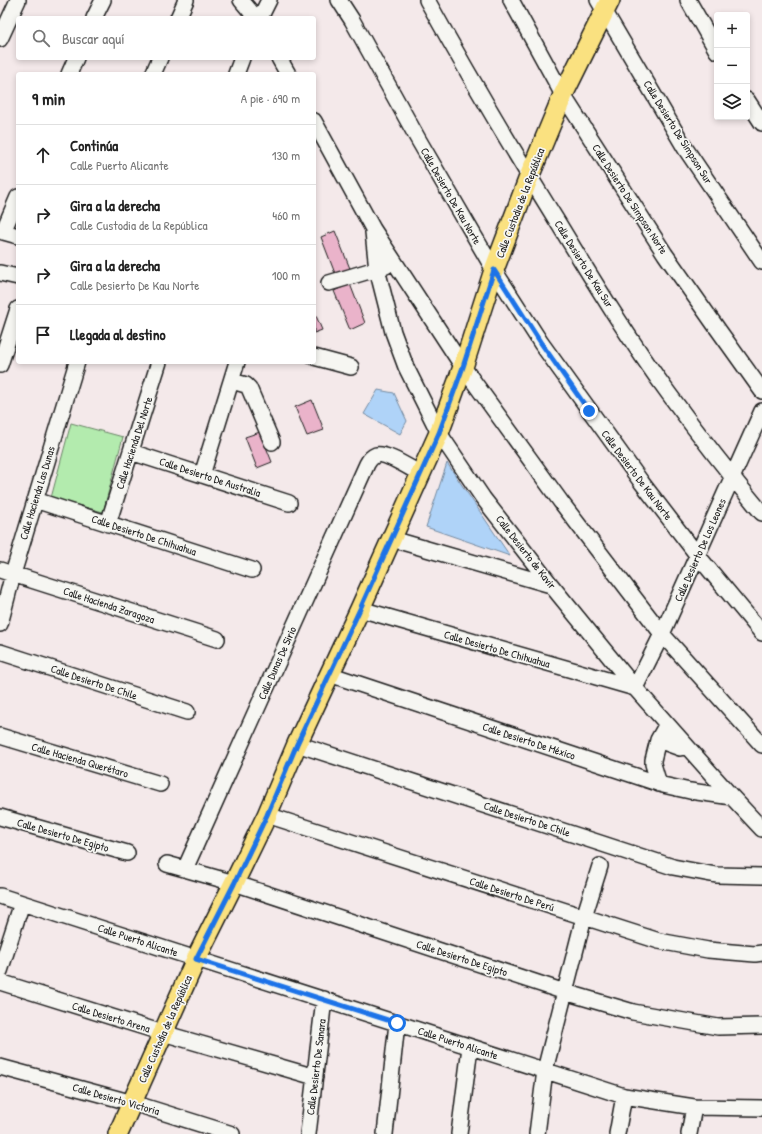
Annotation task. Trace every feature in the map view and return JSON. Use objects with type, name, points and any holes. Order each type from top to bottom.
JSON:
[{"type":"main road","name":"Calle Custodia de la República","points":[[118,1134],[196,959],[267,815],[297,744],[392,539],[439,433],[463,367],[494,270],[529,177],[563,95],[604,4]]},
{"type":"street","points":[[0,39],[18,0]]},
{"type":"street","points":[[95,16],[102,0]]},
{"type":"street","points":[[179,16],[186,0]]},
{"type":"street","points":[[241,0],[254,16]]},
{"type":"street","points":[[261,16],[269,0]]},
{"type":"street","name":"Calle Desierto De Kau Norte","points":[[339,0],[352,20],[418,139],[494,270],[541,343],[642,483],[698,556],[762,632]]},
{"type":"street","name":"Calle Desierto De Kau Sur","points":[[427,0],[466,71],[529,177],[642,355],[668,393],[732,477],[762,513]]},
{"type":"street","name":"Calle Desierto De Simpson Norte","points":[[511,0],[563,95],[665,254],[762,391]]},
{"type":"street","points":[[688,0],[715,48]]},
{"type":"street","name":"Calle Desierto De Simpson Sur","points":[[604,4],[685,148],[762,262]]},
{"type":"street","points":[[69,72],[75,60]]},
{"type":"street","points":[[154,72],[159,60]]},
{"type":"street","points":[[237,72],[241,60]]},
{"type":"street","points":[[280,60],[287,72]]},
{"type":"street","points":[[750,105],[762,123]]},
{"type":"street","name":"Calle Desierto de Kavir","points":[[316,125],[373,229],[463,367],[561,502],[662,634],[762,745]]},
{"type":"street","points":[[16,200],[2,231],[16,235]]},
{"type":"street","name":"Calle Desierto de Kavir","points":[[373,229],[377,269],[393,332],[406,367],[439,433],[483,498],[551,585],[635,688],[762,829]]},
{"type":"street","points":[[329,283],[377,269],[395,262]]},
{"type":"street","points":[[0,273],[16,277]]},
{"type":"street","points":[[0,365],[16,315]]},
{"type":"street","points":[[316,358],[351,367]]},
{"type":"street","name":"Calle Hacienda Las Dunas","points":[[0,624],[6,572],[35,500],[76,364]]},
{"type":"street","name":"Calle Hacienda Del Norte","points":[[108,524],[158,364]]},
{"type":"street","points":[[202,475],[236,364]]},
{"type":"street","points":[[232,381],[246,385],[249,388],[272,442]]},
{"type":"street","name":"Calle Desierto De Los Leones","points":[[635,688],[698,556],[762,411]]},
{"type":"street","name":"Calle Desierto De Australia","points":[[131,452],[289,503]]},
{"type":"street","name":"Calle Dunas De Sirio","points":[[185,869],[367,464],[371,458],[377,455],[384,455],[421,474]]},
{"type":"street","name":"Calle Desierto De Chihuahua","points":[[35,500],[252,570]]},
{"type":"street","points":[[392,539],[551,585]]},
{"type":"street","name":"Calle Hacienda Zaragoza","points":[[6,572],[217,639]]},
{"type":"street","name":"Calle Desierto De Chihuahua","points":[[360,609],[635,688]]},
{"type":"street","name":"Calle Desierto De Chile","points":[[0,652],[187,712]]},
{"type":"street","name":"Calle Desierto De México","points":[[329,674],[659,784],[690,791],[732,797]]},
{"type":"street","points":[[659,784],[652,760],[658,740],[667,724]]},
{"type":"street","name":"Calle Hacienda Querétaro","points":[[0,736],[160,784]]},
{"type":"street","points":[[658,740],[680,748],[686,746]]},
{"type":"street","name":"Calle Desierto De Chile","points":[[297,744],[673,867],[716,875],[762,876]]},
{"type":"street","name":"Calle Desierto De Perú","points":[[267,815],[659,941],[708,950],[754,954],[762,952]]},
{"type":"street","name":"Calle Desierto De Egipto","points":[[0,817],[127,853]]},
{"type":"street","name":"Calle Desierto De Egipto","points":[[167,864],[234,884],[565,992],[633,1012],[718,1027],[762,1026]]},
{"type":"street","points":[[537,1134],[545,1070],[584,917],[600,866]]},
{"type":"street","name":"Calle Puerto Alicante","points":[[0,896],[624,1096],[694,1107],[762,1108]]},
{"type":"street","points":[[0,971],[22,903]]},
{"type":"street","name":"Calle Desierto Arena","points":[[0,982],[163,1033],[315,1077]]},
{"type":"street","name":"Calle Desierto De Sanara","points":[[308,1134],[324,999]]},
{"type":"street","points":[[385,1134],[397,1023]]},
{"type":"street","points":[[459,1134],[470,1046]]},
{"type":"street","name":"Calle Desierto Victoria","points":[[0,1067],[132,1103],[232,1134]]},
{"type":"street","points":[[617,1134],[624,1096]]},
{"type":"street","points":[[689,1134],[694,1107]]},
{"type":"green space","points":[[71,423],[123,437],[103,512],[51,498]]},
{"type":"water","points":[[378,390],[394,393],[407,421],[400,434],[364,414]]},
{"type":"water","points":[[447,463],[510,556],[426,527]]},
{"type":"building","points":[[335,231],[351,271],[336,276],[321,237]]},
{"type":"building","points":[[350,284],[365,323],[350,330],[334,291]]},
{"type":"building","points":[[316,316],[322,330],[316,332]]},
{"type":"building","points":[[312,400],[324,430],[307,436],[295,407]]},
{"type":"building","points":[[260,432],[272,462],[257,468],[245,437]]},
{"type":"route","points":[[397,1023],[196,959],[267,815],[297,744],[392,539],[439,433],[463,367],[494,270],[541,343],[589,411]]}]
